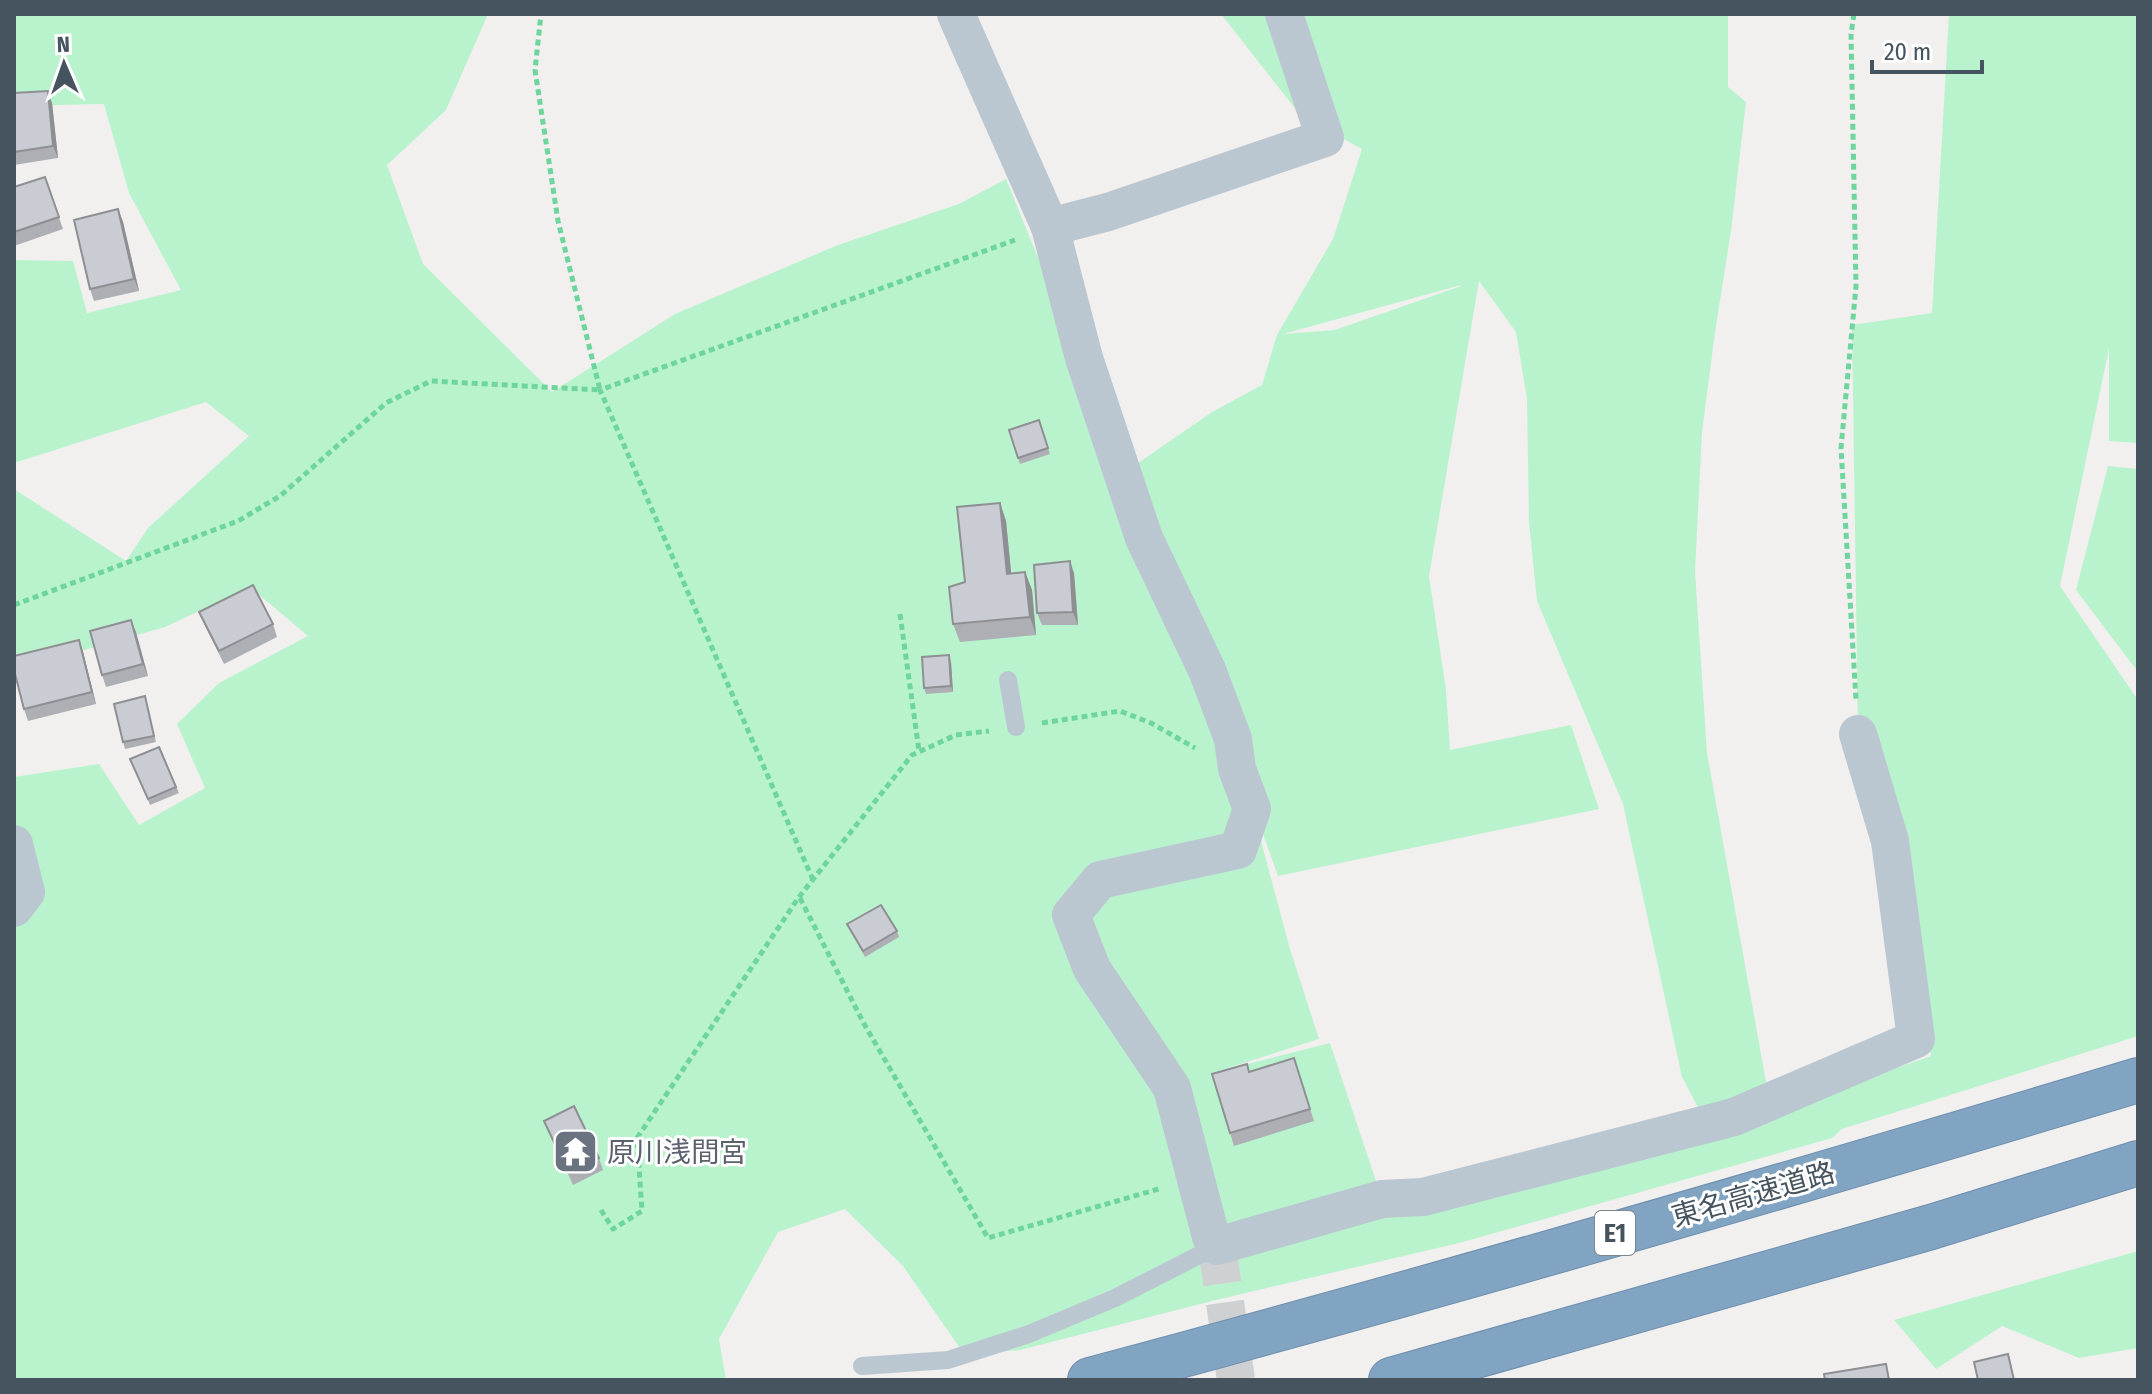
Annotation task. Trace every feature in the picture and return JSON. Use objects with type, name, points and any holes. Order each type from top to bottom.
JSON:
[{"type":"highway","name":"東名高速道路","points":[[1090,1380],[1298,1324],[2138,1080]]},
{"type":"highway","points":[[1391,1380],[1931,1227],[2138,1163]]},
{"type":"street","points":[[956,14],[1050,227],[1109,440],[1144,538],[1212,684],[1233,739],[1237,769],[1252,809],[1238,850],[1100,880],[1071,915],[1092,969],[1172,1088],[1211,1237],[1217,1246],[1382,1199],[1423,1197],[1734,1117],[1916,1039],[1890,841],[1858,734]]},
{"type":"street","points":[[1050,227],[1108,212],[1325,138],[1284,14]]},
{"type":"street","points":[[14,844],[26,892],[14,908]]},
{"type":"lane","points":[[1008,680],[1016,727]]},
{"type":"lane","points":[[862,1366],[948,1360],[1029,1334],[1115,1298],[1217,1246]]},
{"type":"path","points":[[541,14],[535,70],[555,206],[600,390],[813,880]]},
{"type":"path","points":[[1854,14],[1851,34],[1856,286],[1841,448],[1858,734]]},
{"type":"path","points":[[14,605],[238,521],[280,496],[386,403],[431,381],[600,390],[1050,227]]},
{"type":"path","points":[[900,614],[919,752]]},
{"type":"path","points":[[601,1210],[613,1229],[642,1211],[637,1138],[799,897],[912,755],[956,735],[1120,711],[1151,723],[1237,769]]},
{"type":"path","points":[[799,897],[863,1022],[988,1238],[1195,1178]]},
{"type":"green space","points":[[14,14],[488,14],[446,110],[387,165],[423,264],[552,392],[675,314],[838,245],[959,204],[1006,179],[1125,472],[1212,412],[1262,385],[1277,335],[1333,239],[1362,149],[1301,116],[1221,14],[1728,14],[1728,87],[1746,102],[1702,432],[1695,571],[1707,753],[1766,1082],[1707,1124],[1682,1077],[1623,804],[1537,601],[1529,522],[1527,399],[1516,332],[1479,281],[1429,576],[1446,690],[1450,750],[1571,725],[1599,809],[1278,876],[1247,789],[1290,949],[1319,1039],[1209,1074],[1330,1043],[1382,1199],[1693,1138],[1931,1056],[1920,932],[1858,734],[1852,325],[1932,313],[1949,14],[2138,14],[2138,443],[2109,441],[2109,348],[2060,586],[2138,700],[2138,1036],[1842,1129],[1832,1138],[1459,1243],[1020,1350],[964,1354],[903,1266],[845,1209],[778,1232],[719,1339],[726,1380],[14,1380],[14,777],[99,764],[139,825],[205,788],[177,724],[219,683],[308,636],[250,587],[165,627],[14,670],[14,489],[126,561],[148,528],[249,436],[206,402],[14,463],[14,260],[73,261],[87,313],[181,290],[129,193],[104,104],[14,106]],"holes":[[[1461,285],[1461,286],[1335,330],[1283,334]]]},
{"type":"green space","points":[[2108,466],[2138,469],[2138,672],[2076,590]]},
{"type":"green space","points":[[2138,1251],[2138,1348],[2079,1358],[2002,1326],[1936,1369],[1894,1320]]},
{"type":"building","points":[[48,91],[53,146],[14,152],[14,93]]},
{"type":"building","points":[[45,177],[59,217],[14,232],[14,187]]},
{"type":"building","points":[[118,209],[134,279],[90,289],[74,220]]},
{"type":"building","points":[[1039,420],[1048,448],[1018,458],[1009,430]]},
{"type":"building","points":[[1000,503],[1007,574],[1025,572],[1030,617],[953,624],[949,587],[965,582],[957,507]]},
{"type":"building","points":[[1070,561],[1073,612],[1037,613],[1034,565]]},
{"type":"building","points":[[253,585],[273,624],[219,651],[199,612]]},
{"type":"building","points":[[131,620],[143,664],[102,675],[90,631]]},
{"type":"building","points":[[79,640],[92,692],[24,709],[14,670],[14,656]]},
{"type":"building","points":[[949,655],[951,686],[924,688],[922,657]]},
{"type":"building","points":[[145,696],[154,736],[123,742],[114,704]]},
{"type":"building","points":[[159,747],[176,787],[148,799],[130,759]]},
{"type":"building","points":[[881,905],[897,931],[863,951],[847,924]]},
{"type":"building","points":[[1294,1058],[1310,1109],[1230,1133],[1212,1074],[1247,1064],[1249,1072]]},
{"type":"building","name":"原川浅間宮","points":[[574,1106],[599,1158],[568,1172],[544,1121]]},
{"type":"building","points":[[2008,1354],[2014,1380],[1978,1380],[1974,1362]]},
{"type":"building","points":[[1886,1364],[1889,1380],[1825,1380],[1824,1374]]},
{"type":"tunnel","points":[[1217,1246],[1236,1380]]},
{"type":"place","name":"原川浅間宮","points":[[576,1152]]}]
